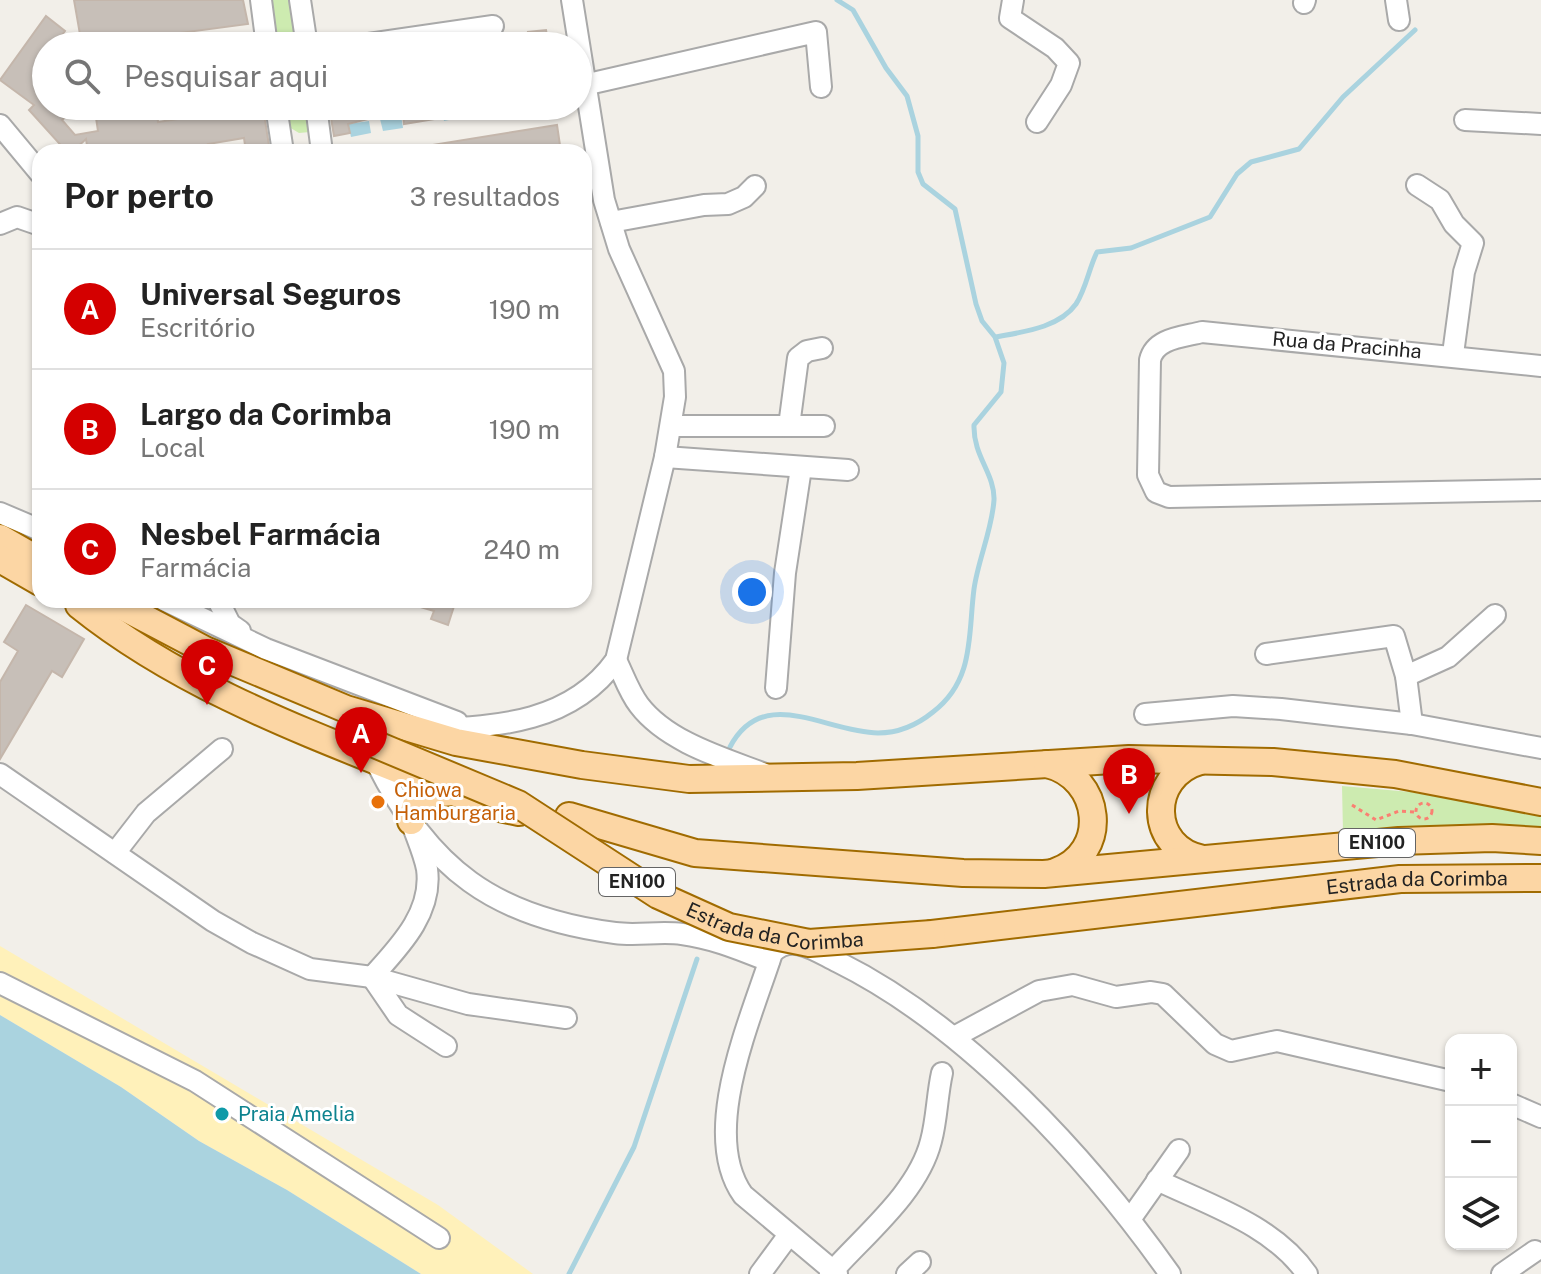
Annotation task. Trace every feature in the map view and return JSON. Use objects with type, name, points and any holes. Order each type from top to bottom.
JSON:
[{"type":"main road","points":[[0,538],[32,556]]},
{"type":"main road","points":[[0,559],[32,577]]},
{"type":"main road","name":"Estrada da Corimba","points":[[86,608],[230,684],[454,792],[485,805],[519,812]]},
{"type":"main road","points":[[125,608],[280,685],[407,729],[582,765],[689,779],[857,776],[1129,759],[1208,760],[1338,767],[1455,783],[1541,802]]},
{"type":"main road","name":"Estrada da Corimba","points":[[371,751],[518,804],[658,895],[729,927],[809,943],[932,934],[1400,879],[1541,878]]},
{"type":"main road","points":[[1208,760],[1184,767],[1172,777],[1161,800],[1160,816],[1170,840],[1182,851],[1214,860]]},
{"type":"main road","points":[[1037,764],[1055,766],[1071,774],[1088,795],[1094,815],[1091,838],[1082,853],[1069,866],[1044,874]]},
{"type":"main road","points":[[411,821],[416,805],[426,794],[439,790],[454,792]]},
{"type":"main road","name":"Estrada da Corimba","points":[[569,816],[695,853],[963,873],[1044,874],[1399,841],[1541,841]]},
{"type":"street","points":[[261,0],[265,32]]},
{"type":"street","points":[[300,0],[305,32]]},
{"type":"street","points":[[572,0],[577,32]]},
{"type":"street","points":[[1013,0],[1010,18],[1055,48],[1069,63],[1061,85],[1037,122]]},
{"type":"street","points":[[452,32],[493,26]]},
{"type":"street","points":[[592,83],[816,32],[821,87]]},
{"type":"street","points":[[278,120],[282,144]]},
{"type":"street","points":[[318,120],[321,144]]},
{"type":"street","points":[[407,729],[473,728],[522,721],[555,710],[602,680],[616,660],[665,457],[675,397],[674,371],[611,222],[598,177],[589,120]]},
{"type":"street","points":[[1465,120],[1541,124]]},
{"type":"street","points":[[0,125],[32,163]]},
{"type":"street","points":[[1417,185],[1440,200],[1454,224],[1473,243],[1464,272],[1453,354]]},
{"type":"street","points":[[611,222],[704,205],[728,204],[744,197],[755,186]]},
{"type":"street","points":[[0,224],[17,217],[32,222]]},
{"type":"street","name":"Rua da Pracinha","points":[[1541,366],[1453,354],[1202,332],[1171,339],[1155,348],[1150,360],[1148,475],[1156,492],[1161,495],[1541,490]]},
{"type":"street","points":[[789,426],[798,358],[807,351],[822,348]]},
{"type":"street","points":[[671,426],[824,426]]},
{"type":"street","points":[[665,457],[848,470]]},
{"type":"street","points":[[776,688],[785,573],[801,468]]},
{"type":"street","points":[[0,513],[32,527]]},
{"type":"street","points":[[180,608],[266,649],[473,728],[582,765]]},
{"type":"street","points":[[222,608],[230,624],[266,649]]},
{"type":"street","points":[[1406,676],[1448,657],[1495,615]]},
{"type":"street","points":[[1266,654],[1387,634],[1398,640],[1412,724]]},
{"type":"street","points":[[616,660],[638,704],[653,720],[707,751],[773,777]]},
{"type":"street","points":[[1145,714],[1233,706],[1412,724],[1541,748]]},
{"type":"street","points":[[115,853],[146,813],[222,749]]},
{"type":"street","points":[[371,751],[391,795],[456,874],[499,901],[616,933],[682,934],[726,944],[769,961]]},
{"type":"street","points":[[0,774],[252,943],[310,969],[372,977],[468,1004],[566,1018]]},
{"type":"street","points":[[372,977],[401,944],[427,895],[427,868],[411,821]]},
{"type":"street","points":[[942,1073],[931,1141],[921,1165],[908,1186],[833,1273],[743,1195],[732,1180],[725,1147],[725,1118],[730,1092],[769,961],[777,948],[800,943],[879,982],[954,1037],[1036,1116],[1131,1218],[1170,1274]]},
{"type":"street","points":[[372,977],[398,1015],[446,1046]]},
{"type":"street","points":[[0,983],[195,1081],[439,1238]]},
{"type":"street","points":[[954,1037],[1039,991],[1073,985],[1116,997],[1151,992],[1163,994],[1215,1044],[1231,1051],[1277,1041],[1445,1080]]},
{"type":"street","points":[[1516,1106],[1541,1117]]},
{"type":"street","points":[[1131,1218],[1179,1150]]},
{"type":"street","points":[[1157,1180],[1262,1231],[1298,1261],[1307,1274]]},
{"type":"street","points":[[760,1274],[788,1236]]},
{"type":"street","points":[[1502,1274],[1535,1251]]},
{"type":"path","points":[[1352,805],[1376,820],[1399,811],[1416,812],[1426,819],[1432,812],[1424,803],[1417,806],[1416,812]]},
{"type":"green space","points":[[270,0],[290,0],[294,32],[275,32]]},
{"type":"green space","points":[[288,120],[308,120],[310,132],[299,133],[289,127]]},
{"type":"green space","points":[[1342,786],[1411,792],[1541,816],[1541,832],[1413,829],[1343,832]]},
{"type":"sand","name":"Praia Amelia","points":[[0,946],[438,1205],[533,1274],[421,1274],[287,1190],[199,1141],[121,1087],[0,1015]]},
{"type":"water","points":[[380,120],[402,120],[403,128],[383,131]]},
{"type":"water","points":[[369,121],[371,133],[351,137],[348,124]]},
{"type":"water","points":[[0,1015],[121,1087],[199,1141],[287,1190],[421,1274],[0,1274]]},
{"type":"building","points":[[74,0],[243,0],[248,24],[188,32],[80,32]]},
{"type":"building","points":[[46,16],[65,31],[64,32],[34,32]]},
{"type":"building","points":[[32,35],[32,104],[0,80]]},
{"type":"building","points":[[38,120],[62,120],[75,135],[98,131],[96,120],[265,120],[269,144],[245,144],[244,138],[208,144],[87,144],[86,139],[81,144],[60,144]]},
{"type":"building","points":[[331,120],[364,120],[348,124],[350,133],[334,136]]},
{"type":"building","points":[[404,120],[429,120],[404,124]]},
{"type":"building","points":[[557,125],[560,144],[438,144]]},
{"type":"building","points":[[26,605],[84,639],[62,677],[52,671],[0,759],[0,682],[18,651],[4,642]]},
{"type":"building","points":[[424,608],[453,608],[448,625],[431,619],[434,611]]},
{"type":"waterway","points":[[730,747],[744,728],[760,718],[777,715],[878,733],[907,727],[933,712],[947,699],[963,671],[976,578],[993,511],[993,491],[977,446],[974,425],[1001,392],[1004,363],[995,337],[982,321],[976,304],[955,209],[923,184],[918,172],[918,136],[907,96],[886,68],[853,10],[837,0]]},
{"type":"waterway","points":[[996,337],[1039,328],[1069,312],[1079,298],[1097,252],[1131,248],[1210,217],[1237,174],[1251,162],[1299,149],[1343,97],[1415,30]]},
{"type":"waterway","points":[[569,1274],[634,1147],[697,959]]},
{"type":"place","name":"Nesbel Farmácia","points":[[207,705]]},
{"type":"place","name":"Universal Seguros","points":[[361,773]]},
{"type":"place","name":"Chiowa Hamburgaria","points":[[378,802]]},
{"type":"place","name":"Largo da Corimba","points":[[1129,814]]},
{"type":"place","name":"Praia Amelia","points":[[222,1114]]}]
